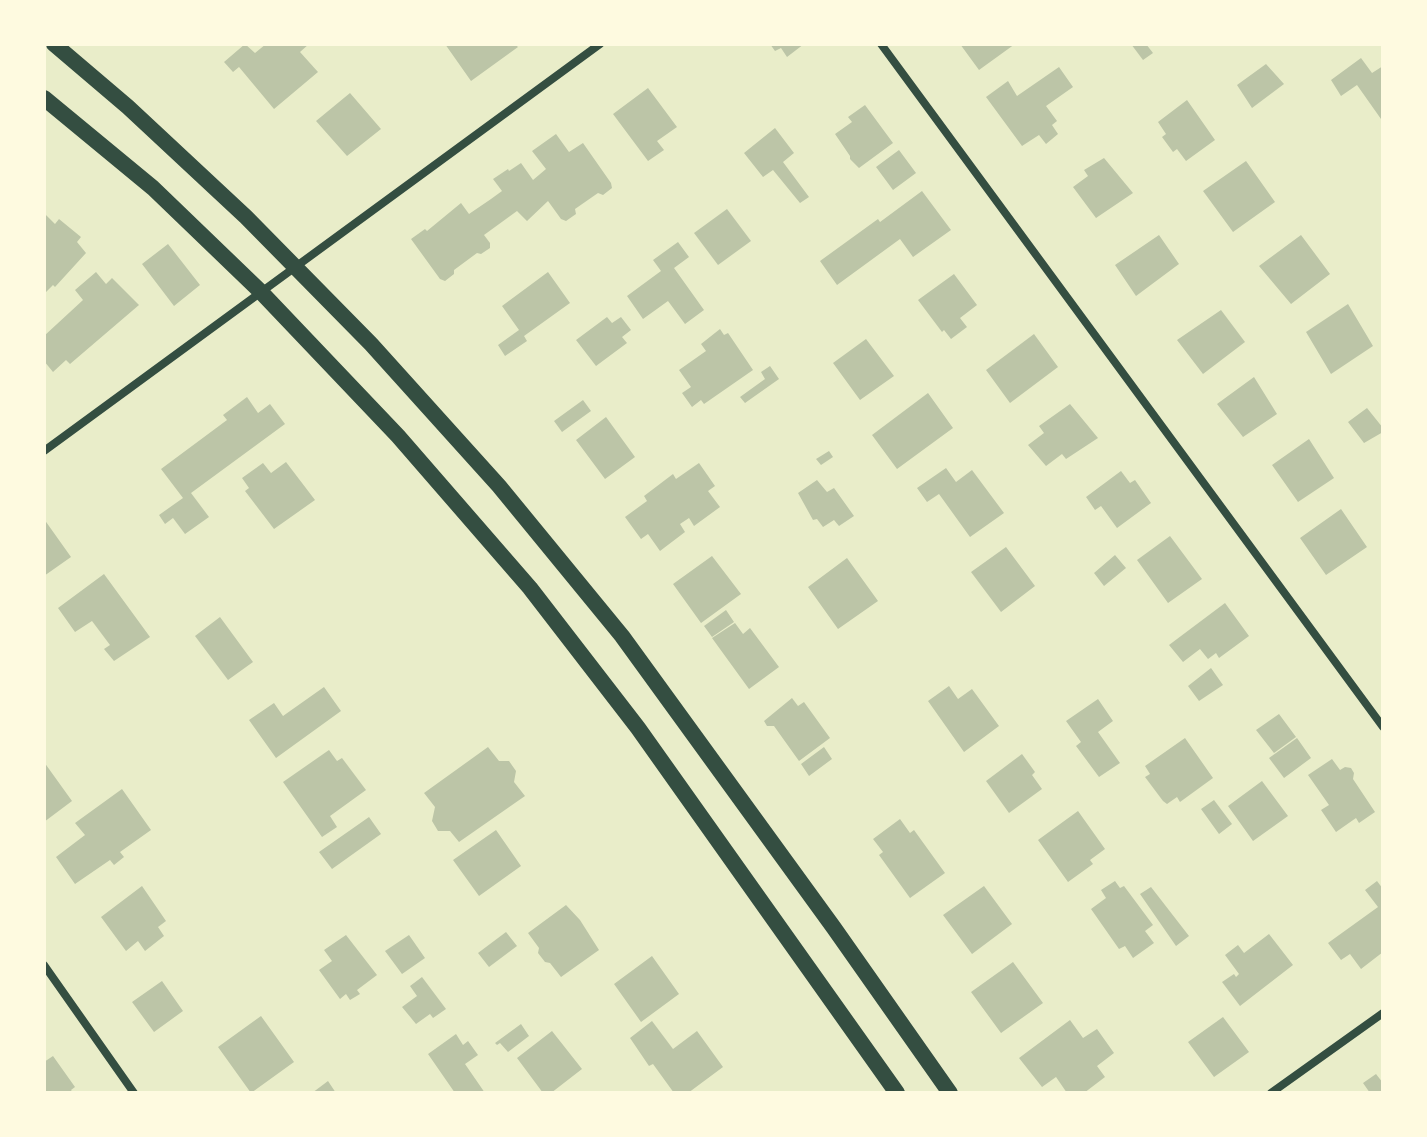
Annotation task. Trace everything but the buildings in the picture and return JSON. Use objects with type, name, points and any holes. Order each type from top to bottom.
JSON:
[{"type":"main road","points":[[54,44],[188,161],[295,266],[371,344],[499,486],[622,636],[950,1093]]},
{"type":"main road","points":[[44,98],[153,188],[261,292],[398,436],[530,588],[638,728],[897,1093]]},
{"type":"street","points":[[44,451],[600,44]]},
{"type":"street","points":[[881,44],[1383,727]]},
{"type":"street","points":[[44,965],[134,1093]]},
{"type":"street","points":[[1271,1093],[1383,1013]]}]
